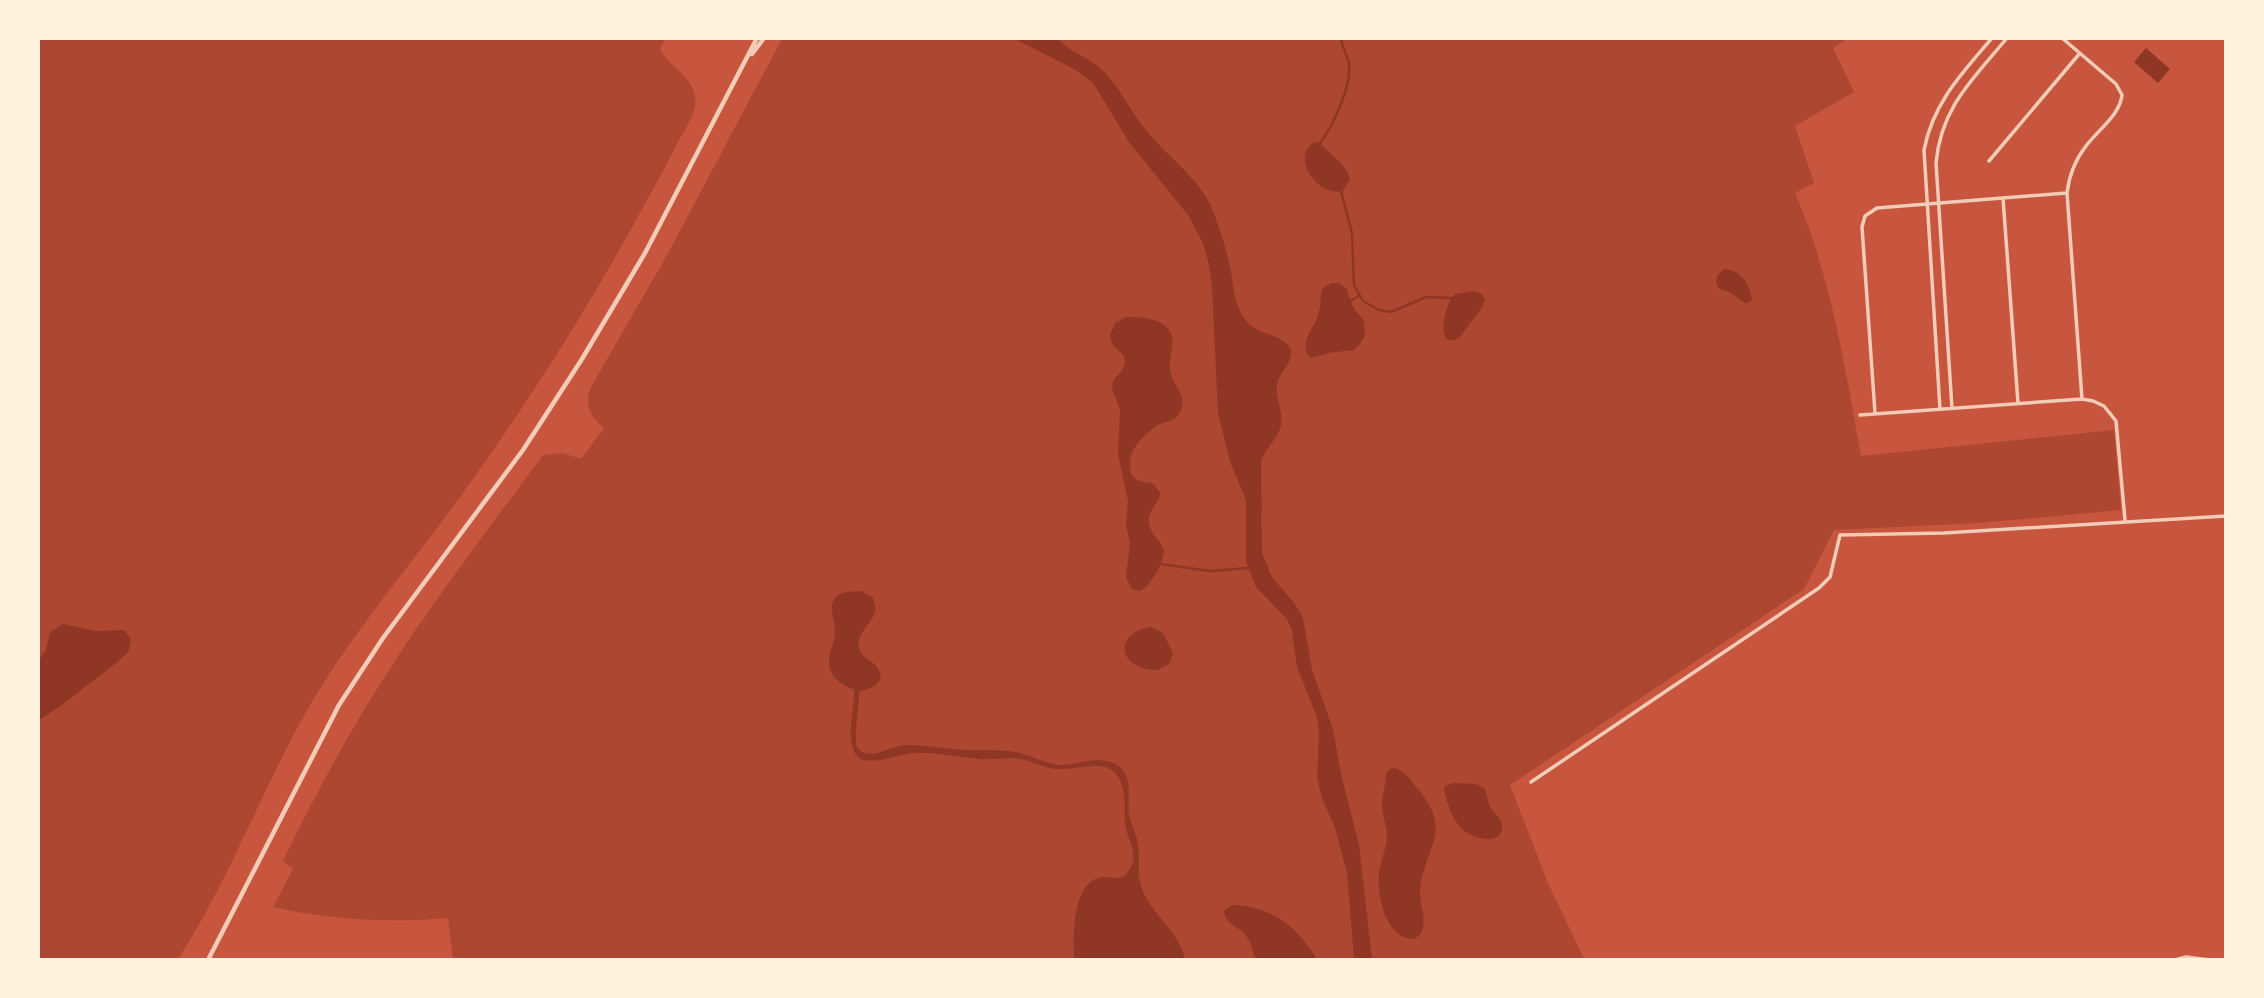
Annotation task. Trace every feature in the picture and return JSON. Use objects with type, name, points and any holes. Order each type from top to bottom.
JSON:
[{"type":"street","points":[[208,960],[339,705],[383,638],[523,450],[570,378],[645,253],[757,38]]},
{"type":"street","points":[[749,57],[764,38]]},
{"type":"street","points":[[1940,409],[1924,150],[1934,114],[1951,86],[1992,38]]},
{"type":"street","points":[[1952,408],[1936,163],[1939,140],[1945,120],[1961,93],[2007,38]]},
{"type":"street","points":[[2062,38],[2116,84],[2122,98],[2115,112],[2081,153],[2072,172],[2067,193],[2082,399]]},
{"type":"street","points":[[1989,160],[2080,54]]},
{"type":"street","points":[[1875,414],[1862,227],[1865,216],[1877,208],[2067,193]]},
{"type":"street","points":[[2003,198],[2018,403]]},
{"type":"street","points":[[1860,415],[2082,399],[2099,403],[2116,421],[2125,520]]},
{"type":"street","points":[[1531,782],[1819,588],[1830,577],[1840,535],[1944,533],[2225,516]]},
{"type":"street","points":[[2175,960],[2186,957],[2210,960]]},
{"type":"shaded area","points":[[38,39],[665,39],[660,49],[688,81],[695,96],[694,110],[688,123],[621,247],[556,355],[463,493],[326,679],[287,747],[218,890],[178,959],[39,959]]},
{"type":"shaded area","points":[[782,39],[1847,39],[1833,48],[1854,92],[1795,126],[1814,183],[1795,193],[1808,224],[1827,289],[1843,356],[1861,456],[2114,430],[2121,510],[1979,523],[1834,530],[1804,589],[1510,785],[1548,883],[1584,959],[453,960],[448,918],[360,919],[273,907],[293,869],[283,861],[319,790],[344,743],[423,619],[543,455],[563,453],[581,459],[604,428],[595,420],[588,405],[591,387],[666,257]]},
{"type":"shaded area","points":[[1015,39],[1058,39],[1107,75],[1145,129],[1193,179],[1206,197],[1220,231],[1236,300],[1244,318],[1255,328],[1281,340],[1291,349],[1290,359],[1277,385],[1280,429],[1261,463],[1262,553],[1272,577],[1303,618],[1312,670],[1333,729],[1359,845],[1372,959],[1354,959],[1347,873],[1335,828],[1317,778],[1317,717],[1297,667],[1292,631],[1287,619],[1256,587],[1246,562],[1246,500],[1230,462],[1218,413],[1212,287],[1203,243],[1188,215],[1129,142],[1093,83],[1076,70]]},
{"type":"shaded area","points":[[2146,48],[2170,69],[2158,83],[2134,62]]},
{"type":"shaded area","points":[[1315,142],[1320,143],[1348,173],[1350,179],[1343,191],[1324,188],[1310,174],[1305,157],[1308,148]]},
{"type":"shaded area","points":[[1724,269],[1743,278],[1751,293],[1750,302],[1745,303],[1718,288],[1717,276]]},
{"type":"shaded area","points":[[1331,283],[1339,283],[1346,288],[1353,307],[1364,321],[1365,336],[1354,350],[1311,358],[1305,347],[1306,341],[1319,312],[1322,289]]},
{"type":"shaded area","points":[[1473,291],[1482,294],[1485,300],[1483,306],[1460,337],[1452,340],[1446,338],[1445,314],[1452,298],[1456,294]]},
{"type":"shaded area","points":[[1126,317],[1150,319],[1170,330],[1170,371],[1182,400],[1179,414],[1149,432],[1131,455],[1130,469],[1133,477],[1152,483],[1160,492],[1151,511],[1149,524],[1164,550],[1156,573],[1140,591],[1132,589],[1126,577],[1130,543],[1126,525],[1128,501],[1118,454],[1120,409],[1112,389],[1113,381],[1125,363],[1124,356],[1112,344],[1110,335],[1115,323]]},
{"type":"shaded area","points":[[861,591],[872,597],[875,610],[861,636],[859,648],[877,667],[881,677],[873,687],[859,691],[856,738],[858,748],[869,754],[902,745],[1002,751],[1020,753],[1060,765],[1102,760],[1117,765],[1128,781],[1129,814],[1137,841],[1142,889],[1147,900],[1176,937],[1185,959],[1074,959],[1076,914],[1083,891],[1089,883],[1098,878],[1120,878],[1127,873],[1133,861],[1133,850],[1125,823],[1123,790],[1113,771],[1096,766],[1056,769],[1020,759],[978,759],[930,753],[869,761],[858,757],[851,735],[854,690],[834,676],[829,659],[835,631],[833,602],[840,594]]},
{"type":"shaded area","points":[[63,624],[96,631],[124,630],[131,639],[129,651],[39,720],[39,660],[46,650],[50,632]]},
{"type":"shaded area","points":[[1151,627],[1163,633],[1173,653],[1169,664],[1157,670],[1134,664],[1125,651],[1125,643],[1130,636]]},
{"type":"shaded area","points":[[1395,768],[1408,777],[1429,804],[1436,828],[1420,890],[1424,924],[1414,939],[1404,937],[1390,925],[1380,894],[1380,870],[1387,837],[1382,809],[1383,797],[1386,773]]},
{"type":"shaded area","points":[[1454,783],[1476,784],[1484,788],[1490,806],[1501,821],[1500,835],[1489,839],[1481,838],[1462,829],[1450,810],[1444,789]]},
{"type":"shaded area","points":[[1232,905],[1259,909],[1282,920],[1301,937],[1317,959],[1255,959],[1247,937],[1225,916],[1224,911]]},
{"type":"waterway","points":[[1320,143],[1335,117],[1347,84],[1349,65],[1341,38]]},
{"type":"waterway","points":[[1341,191],[1352,233],[1354,285],[1363,301],[1379,310],[1391,312],[1426,297],[1451,298]]},
{"type":"waterway","points":[[1350,301],[1359,296]]},
{"type":"waterway","points":[[1161,564],[1210,571],[1248,568]]}]
